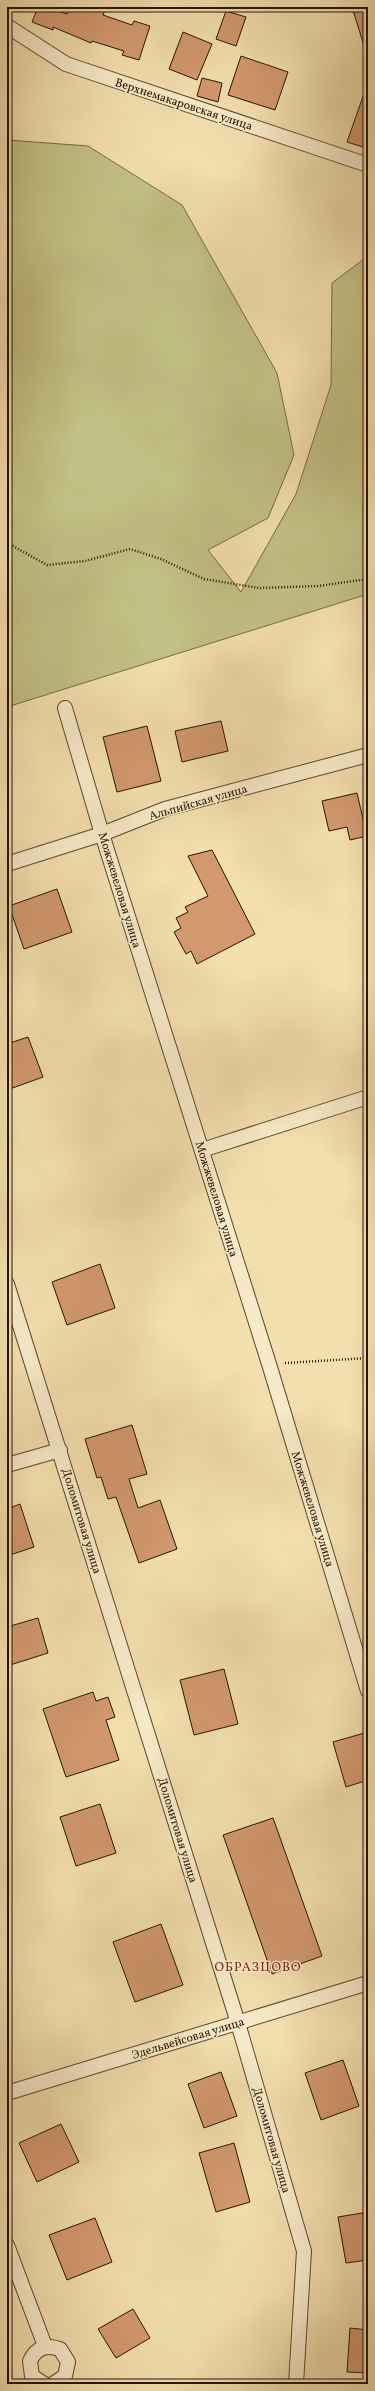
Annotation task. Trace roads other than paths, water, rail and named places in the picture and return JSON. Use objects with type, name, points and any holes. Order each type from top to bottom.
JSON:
[{"type":"street","name":"Верхнемакаровская улица","points":[[7,26],[66,64],[368,165]]},
{"type":"street","name":"Можжевеловая улица","points":[[65,708],[102,834],[269,1364],[368,1691]]},
{"type":"street","name":"Альпийская улица","points":[[7,864],[102,834],[165,809],[368,755]]},
{"type":"street","points":[[202,1150],[368,1097]]},
{"type":"street","name":"Доломитовая улица","points":[[7,1284],[238,2023],[304,2251],[296,2384]]},
{"type":"street","points":[[7,1464],[60,1450]]},
{"type":"street","name":"Эдельвейсовая улица","points":[[7,2093],[368,1982]]},
{"type":"street","points":[[7,2245],[45,2346]]},
{"type":"street","points":[[44,2384],[32,2376],[30,2361],[38,2349],[45,2346],[60,2349],[68,2362],[65,2376],[53,2384]]},
{"type":"district","name":"ОБРАЗЦОВО","points":[[258,1966]]}]
